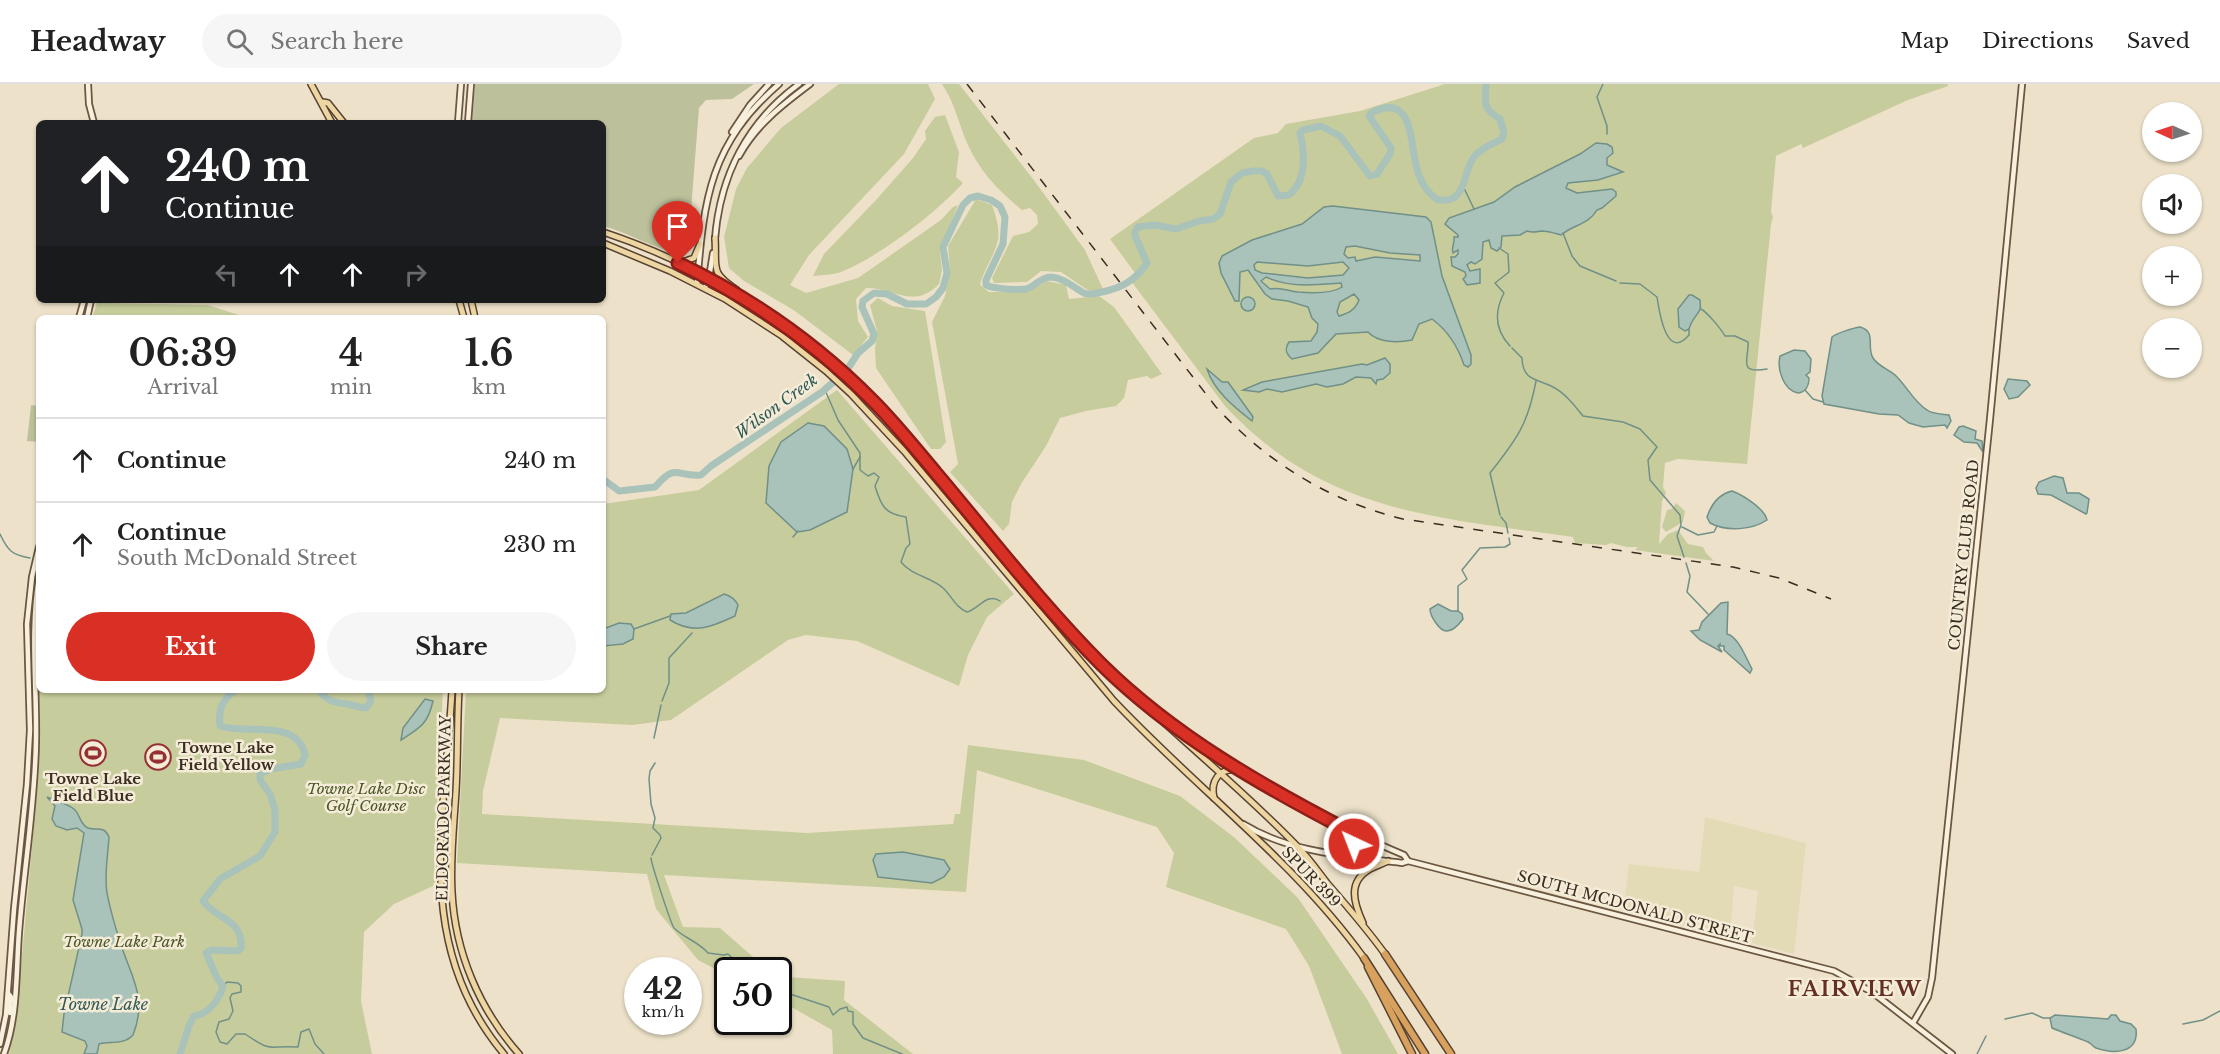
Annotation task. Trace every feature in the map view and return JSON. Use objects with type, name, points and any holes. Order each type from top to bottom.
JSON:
[{"type":"highway","points":[[1385,954],[1448,1054]]},
{"type":"highway","points":[[1364,958],[1412,1054]]},
{"type":"highway","points":[[1364,958],[1425,1054]]},
{"type":"main road","points":[[88,84],[89,104],[93,120]]},
{"type":"main road","points":[[311,84],[330,120]]},
{"type":"main road","points":[[458,120],[461,84]]},
{"type":"main road","points":[[468,120],[471,84]]},
{"type":"main road","points":[[726,147],[741,117],[769,84]]},
{"type":"main road","points":[[697,284],[707,194],[715,170],[738,128],[754,108],[779,84]]},
{"type":"main road","points":[[705,288],[710,278],[719,205],[735,158],[748,135],[770,109],[799,84]]},
{"type":"main road","points":[[724,186],[744,147],[761,125],[810,84]]},
{"type":"main road","name":"COUNTRY CLUB ROAD","points":[[1913,1023],[1928,997],[1932,978],[1988,440],[2022,84]]},
{"type":"main road","points":[[322,102],[328,104],[341,120]]},
{"type":"main road","points":[[738,128],[748,135]]},
{"type":"main road","points":[[606,233],[710,278],[764,311],[833,363],[858,386],[911,443],[1072,634],[1129,690],[1181,731],[1240,771]]},
{"type":"main road","points":[[715,238],[715,266],[718,276],[755,301],[764,311]]},
{"type":"main road","points":[[606,244],[651,262],[705,288],[753,316],[826,371],[878,421],[904,450],[1114,701],[1148,737],[1234,818]]},
{"type":"main road","points":[[678,263],[694,258],[700,244]]},
{"type":"main road","points":[[0,1044],[5,1025],[28,776],[29,697],[26,653],[28,608],[36,559]]},
{"type":"main road","points":[[4,1054],[11,1031],[35,769],[33,633],[36,605]]},
{"type":"main road","name":"SPUR 399","points":[[1129,690],[1299,847],[1385,954]]},
{"type":"main road","name":"ELDORADO PARKWAY","points":[[452,693],[440,862],[443,920],[452,957],[465,993],[480,1022],[504,1054]]},
{"type":"main road","name":"ELDORADO PARKWAY","points":[[459,693],[452,880],[456,926],[464,959],[479,996],[501,1032],[519,1054]]},
{"type":"main road","points":[[29,697],[35,696]]},
{"type":"main road","points":[[1214,799],[1213,784],[1216,777],[1228,770],[1240,771]]},
{"type":"main road","name":"SOUTH MCDONALD STREET","points":[[1240,771],[1353,833],[1404,855],[1408,861]]},
{"type":"main road","name":"SOUTH MCDONALD STREET","points":[[1234,818],[1261,834],[1299,847],[1402,863],[1408,861],[1821,967],[1855,981],[1879,996],[1952,1054]]},
{"type":"main road","name":"SPUR 399","points":[[1234,818],[1316,897],[1364,958]]},
{"type":"main road","points":[[1341,854],[1353,847],[1355,841],[1353,833]]},
{"type":"main road","points":[[1367,930],[1355,905],[1356,886],[1368,870],[1388,861]]},
{"type":"main road","points":[[8,993],[11,999],[9,1022],[11,1031]]},
{"type":"shaded area","points":[[1705,817],[1806,843],[1794,954],[1752,943],[1758,891],[1734,886],[1730,937],[1624,906],[1629,864],[1699,872]]},
{"type":"green space","points":[[475,84],[754,84],[732,99],[706,100],[699,108],[688,249],[683,254],[662,249],[606,227],[606,120],[472,120]]},
{"type":"green space","points":[[839,84],[928,84],[935,99],[904,154],[809,255],[790,285],[806,293],[858,278],[941,220],[953,207],[958,205],[940,251],[942,270],[939,284],[927,293],[916,296],[866,288],[856,299],[858,321],[868,337],[853,355],[795,311],[744,281],[729,268],[724,237],[736,189],[747,168],[781,128]]},
{"type":"green space","points":[[942,84],[959,84],[1085,250],[1103,289],[1089,291],[1061,272],[1041,271],[1027,282],[994,283],[992,278],[1013,236],[1029,232],[1038,224],[1037,215],[1030,208],[1022,210],[984,172],[968,145],[954,107]]},
{"type":"green space","points":[[1445,84],[1948,84],[1948,86],[1908,100],[1803,148],[1801,144],[1776,156],[1771,212],[1773,217],[1747,464],[1678,459],[1665,463],[1663,487],[1666,493],[1662,501],[1659,544],[1668,534],[1678,530],[1688,544],[1703,547],[1714,561],[1635,550],[1638,547],[1611,543],[1606,545],[1575,543],[1573,537],[1429,515],[1343,490],[1302,469],[1263,442],[1225,406],[1131,281],[1138,277],[1110,239],[1254,138],[1278,133],[1286,124],[1360,111]]},
{"type":"green space","points":[[945,115],[959,152],[956,177],[963,183],[923,220],[872,256],[841,272],[813,276],[824,254],[913,158],[926,139],[925,131],[935,117]]},
{"type":"green space","points":[[976,199],[992,205],[998,234],[995,249],[980,285],[989,292],[1029,292],[1047,281],[1066,285],[1069,299],[1099,296],[1114,307],[1162,374],[1151,379],[1147,376],[1128,380],[1124,398],[1116,406],[1060,418],[1046,446],[1021,484],[1012,502],[1009,524],[1003,531],[950,472],[958,464],[932,322],[945,296],[950,273],[948,246]]},
{"type":"green space","points":[[878,298],[892,306],[925,311],[946,442],[940,449],[931,449],[876,368],[877,331],[870,305]]},
{"type":"green space","points":[[97,303],[208,305],[239,315],[93,315]]},
{"type":"green space","points":[[837,390],[1014,594],[987,617],[968,655],[959,686],[857,641],[806,635],[788,640],[671,720],[632,725],[500,718],[483,791],[482,814],[807,833],[953,824],[955,814],[960,814],[968,745],[1084,760],[1180,796],[1235,838],[1298,898],[1367,999],[1398,1054],[1342,1054],[1309,966],[1286,929],[1166,887],[1174,853],[1157,827],[977,770],[966,892],[664,875],[683,927],[720,928],[753,957],[714,957],[714,968],[702,962],[702,957],[696,957],[656,909],[647,874],[457,863],[466,693],[606,693],[606,504],[699,490]]},
{"type":"green space","points":[[31,405],[36,406],[36,442],[27,441]]},
{"type":"green space","points":[[1676,503],[1685,511],[1683,522],[1666,532],[1662,527],[1667,510],[1672,509]]},
{"type":"green space","points":[[39,693],[443,693],[434,858],[435,885],[394,904],[364,932],[361,1001],[372,1054],[9,1054],[16,1022],[38,780]]},
{"type":"green space","points":[[792,977],[845,981],[844,1000],[913,1054],[833,1054],[832,1030],[792,1007]]},
{"type":"water","points":[[1596,143],[1612,147],[1613,153],[1607,158],[1607,165],[1623,172],[1598,180],[1568,183],[1566,188],[1577,193],[1612,189],[1616,192],[1616,196],[1590,218],[1561,235],[1546,231],[1527,231],[1520,235],[1502,236],[1501,247],[1497,251],[1491,248],[1489,240],[1483,242],[1482,259],[1475,264],[1471,262],[1467,265],[1470,271],[1480,269],[1480,283],[1467,285],[1463,279],[1466,276],[1465,272],[1452,266],[1451,257],[1458,254],[1458,250],[1453,253],[1452,249],[1454,237],[1458,235],[1445,224],[1449,218],[1494,202],[1515,187],[1580,154]]},
{"type":"water","points":[[1333,206],[1426,217],[1431,222],[1442,276],[1471,355],[1471,364],[1468,367],[1464,365],[1459,352],[1447,334],[1432,319],[1419,324],[1412,340],[1388,341],[1372,336],[1368,332],[1336,334],[1318,353],[1292,359],[1286,351],[1289,342],[1311,341],[1317,332],[1318,324],[1312,318],[1308,307],[1272,299],[1265,294],[1248,270],[1240,272],[1239,301],[1235,301],[1221,273],[1219,263],[1222,256],[1252,240],[1302,224],[1324,207]],"holes":[[[1355,246],[1390,253],[1420,255],[1420,261],[1375,257],[1356,261],[1355,257],[1348,258],[1344,254],[1346,247]],[[1257,262],[1308,266],[1343,262],[1349,268],[1343,275],[1308,278],[1262,273],[1255,270],[1254,265]],[[1266,277],[1293,284],[1341,283],[1342,287],[1327,292],[1298,292],[1270,289],[1261,281]],[[1354,294],[1359,300],[1351,311],[1339,316],[1337,312],[1340,302]]]},
{"type":"water","points":[[1689,295],[1700,300],[1700,310],[1689,329],[1685,331],[1679,327],[1678,309]]},
{"type":"water","points":[[1248,297],[1253,299],[1255,304],[1253,309],[1248,311],[1243,309],[1241,304],[1243,299]]},
{"type":"water","points":[[1860,327],[1865,329],[1870,336],[1871,353],[1875,361],[1895,375],[1922,407],[1932,412],[1949,415],[1951,421],[1947,428],[1945,425],[1923,427],[1909,423],[1898,415],[1879,414],[1824,404],[1822,396],[1832,337]]},
{"type":"water","points":[[1794,350],[1805,351],[1811,359],[1810,372],[1806,375],[1809,378],[1808,386],[1798,393],[1788,388],[1779,367],[1780,356]]},
{"type":"water","points":[[1385,358],[1390,364],[1390,373],[1383,379],[1377,380],[1376,384],[1371,378],[1356,377],[1343,384],[1327,387],[1316,384],[1282,392],[1267,389],[1259,392],[1243,390],[1262,382],[1367,365]]},
{"type":"water","points":[[1207,369],[1222,382],[1228,382],[1253,417],[1252,421],[1220,391]]},
{"type":"water","points":[[2008,379],[2027,381],[2030,385],[2018,397],[2009,399],[2004,389]]},
{"type":"water","points":[[808,423],[824,426],[847,449],[853,469],[847,512],[810,530],[797,532],[766,503],[769,466],[781,442]]},
{"type":"water","points":[[1963,426],[1976,431],[1975,439],[1982,441],[1983,452],[1977,443],[1964,442],[1954,435],[1959,427]]},
{"type":"water","points":[[2054,476],[2063,478],[2067,493],[2079,493],[2089,499],[2086,514],[2051,495],[2038,494],[2036,488],[2039,482]]},
{"type":"water","points":[[1732,491],[1758,507],[1767,520],[1739,529],[1724,528],[1710,523],[1707,517],[1713,504],[1719,497]]},
{"type":"water","points":[[724,594],[736,601],[738,605],[735,616],[702,628],[679,625],[670,620],[671,614],[686,613]]},
{"type":"water","points":[[1728,602],[1727,634],[1735,639],[1741,648],[1752,669],[1750,673],[1724,650],[1724,646],[1720,644],[1718,646],[1722,652],[1700,640],[1691,631],[1699,630],[1702,622],[1721,603]]},
{"type":"water","points":[[1438,604],[1462,614],[1463,619],[1452,630],[1444,631],[1430,612],[1430,609]]},
{"type":"water","points":[[619,623],[631,624],[634,629],[633,639],[623,644],[606,646],[606,628]]},
{"type":"water","points":[[425,699],[433,701],[429,715],[418,728],[401,740],[403,728]]},
{"type":"water","name":"Towne Lake","points":[[47,797],[71,807],[76,811],[85,827],[103,830],[109,837],[107,893],[120,942],[136,987],[139,1009],[133,1035],[121,1041],[99,1044],[97,1054],[84,1054],[87,1046],[85,1041],[62,1032],[82,934],[73,900],[84,833],[77,828],[67,830],[56,826],[52,819],[55,806]]},
{"type":"water","points":[[903,852],[944,860],[950,869],[944,877],[932,883],[878,877],[873,860],[876,854]]},
{"type":"water","points":[[2055,1015],[2108,1019],[2111,1015],[2116,1015],[2120,1021],[2131,1024],[2136,1029],[2136,1037],[2134,1043],[2124,1050],[2103,1050],[2052,1028],[2050,1018]]},
{"type":"waterway","name":"Wilson Creek","points":[[606,481],[619,491],[655,487],[662,479],[677,472],[701,475],[822,392],[847,370],[858,353],[872,341],[874,334],[862,307],[863,301],[874,293],[887,294],[907,304],[926,304],[943,288],[947,273],[943,247],[963,205],[970,198],[978,196],[991,200],[1000,206],[1005,217],[1003,244],[986,280],[986,285],[1026,289],[1051,277],[1064,281],[1086,294],[1093,294],[1127,283],[1138,275],[1147,263],[1135,236],[1138,227],[1155,225],[1176,229],[1213,219],[1220,214],[1231,182],[1242,173],[1262,171],[1267,174],[1278,196],[1289,195],[1295,189],[1302,174],[1303,149],[1300,133],[1303,130],[1321,126],[1340,136],[1370,176],[1377,174],[1390,154],[1391,148],[1369,116],[1385,108],[1395,108],[1402,113],[1407,122],[1417,170],[1427,189],[1438,200],[1455,197],[1463,186],[1474,157],[1483,149],[1502,139],[1504,133],[1500,119],[1487,108],[1486,84]]},
{"type":"waterway","points":[[1603,84],[1597,97],[1607,126],[1607,134]]},
{"type":"waterway","points":[[1463,186],[1474,209]]},
{"type":"waterway","points":[[1563,233],[1572,256],[1580,266],[1616,281]]},
{"type":"waterway","points":[[1499,248],[1508,254],[1509,272],[1495,283],[1504,293],[1499,307],[1498,321],[1501,334],[1510,346]]},
{"type":"waterway","points":[[1620,283],[1640,284],[1657,297],[1662,322],[1669,338],[1675,342],[1681,342],[1689,335],[1689,329]]},
{"type":"waterway","points":[[1701,309],[1725,336],[1735,336],[1748,342],[1748,367],[1758,370],[1767,369]]},
{"type":"waterway","points":[[1512,348],[1522,358],[1528,375],[1562,393],[1583,416],[1623,422],[1640,429],[1657,447],[1648,460],[1650,480],[1680,515],[1681,525],[1677,536],[1684,557]]},
{"type":"waterway","points":[[1500,515],[1490,473],[1520,430],[1529,409],[1536,381]]},
{"type":"waterway","points":[[825,390],[838,420],[860,453],[860,470],[868,476],[874,473],[879,477],[875,486],[885,508],[893,514],[906,517],[910,544],[901,562],[905,567],[938,584],[959,607],[967,612],[991,598],[1000,601]]},
{"type":"waterway","points":[[1805,390],[1813,399],[1823,402]]},
{"type":"waterway","points":[[853,469],[860,457]]},
{"type":"waterway","points":[[1501,517],[1506,523],[1508,533]]},
{"type":"waterway","points":[[1682,527],[1698,535],[1714,532],[1717,526]]},
{"type":"waterway","points":[[793,537],[798,531]]},
{"type":"waterway","points":[[0,534],[11,551],[30,558]]},
{"type":"waterway","points":[[1458,611],[1458,586],[1467,579],[1462,570],[1480,548],[1505,547],[1510,544],[1509,538]]},
{"type":"waterway","points":[[1686,563],[1690,576],[1687,592],[1708,614]]},
{"type":"waterway","points":[[634,629],[670,616]]},
{"type":"waterway","points":[[662,701],[669,683],[669,658],[692,633]]},
{"type":"waterway","name":"Wilson Creek","points":[[180,1054],[194,1016],[213,1006],[223,986],[206,953],[212,950],[238,951],[241,948],[241,938],[234,925],[203,901],[220,879],[260,856],[275,832],[275,810],[270,794],[260,780],[260,774],[271,769],[301,764],[305,755],[300,744],[292,736],[282,732],[220,726],[222,705],[232,693]]},
{"type":"waterway","name":"Wilson Creek","points":[[321,693],[332,701],[361,708],[366,708],[371,701],[369,693]]},
{"type":"waterway","points":[[654,738],[661,705]]},
{"type":"waterway","points":[[652,855],[661,838],[653,828],[655,818],[651,804],[649,779],[650,771],[655,763]]},
{"type":"waterway","points":[[651,858],[674,928],[708,953],[728,954],[731,957]]},
{"type":"waterway","points":[[223,986],[227,982],[238,983],[241,986],[241,992],[232,994],[230,998],[233,1011],[229,1019],[219,1022],[216,1032],[220,1042],[227,1044],[236,1034],[245,1034],[271,1047],[298,1047],[301,1032],[309,1029],[315,1044],[324,1054]]},
{"type":"waterway","points":[[792,995],[829,1007],[833,1015],[847,1007],[848,1011],[853,1012],[853,1024],[863,1038],[902,1054]]},
{"type":"waterway","points":[[2183,1024],[2203,1020],[2220,1011]]},
{"type":"waterway","points":[[2005,1019],[2032,1013],[2043,1018],[2050,1018]]},
{"type":"waterway","points":[[1977,1054],[1986,1036]]},
{"type":"railway","points":[[967,84],[1216,407],[1257,446],[1301,477],[1350,502],[1403,519],[1733,567],[1779,578],[1831,599]]},
{"type":"place","name":"Towne Lake Field Blue","points":[[93,753]]},
{"type":"place","name":"Towne Lake Field Yellow","points":[[158,757]]},
{"type":"district","name":"FAIRVIEW","points":[[1855,989]]},
{"type":"route","points":[[678,263],[710,278],[778,320],[833,363],[866,394],[911,443],[1079,641],[1129,690],[1181,731],[1231,765],[1353,833],[1354,844]]},
{"type":"park label","name":"Towne Lake Disc Golf Course","points":[[366,798]]},
{"type":"park label","name":"Towne Lake Park","points":[[124,942]]}]
